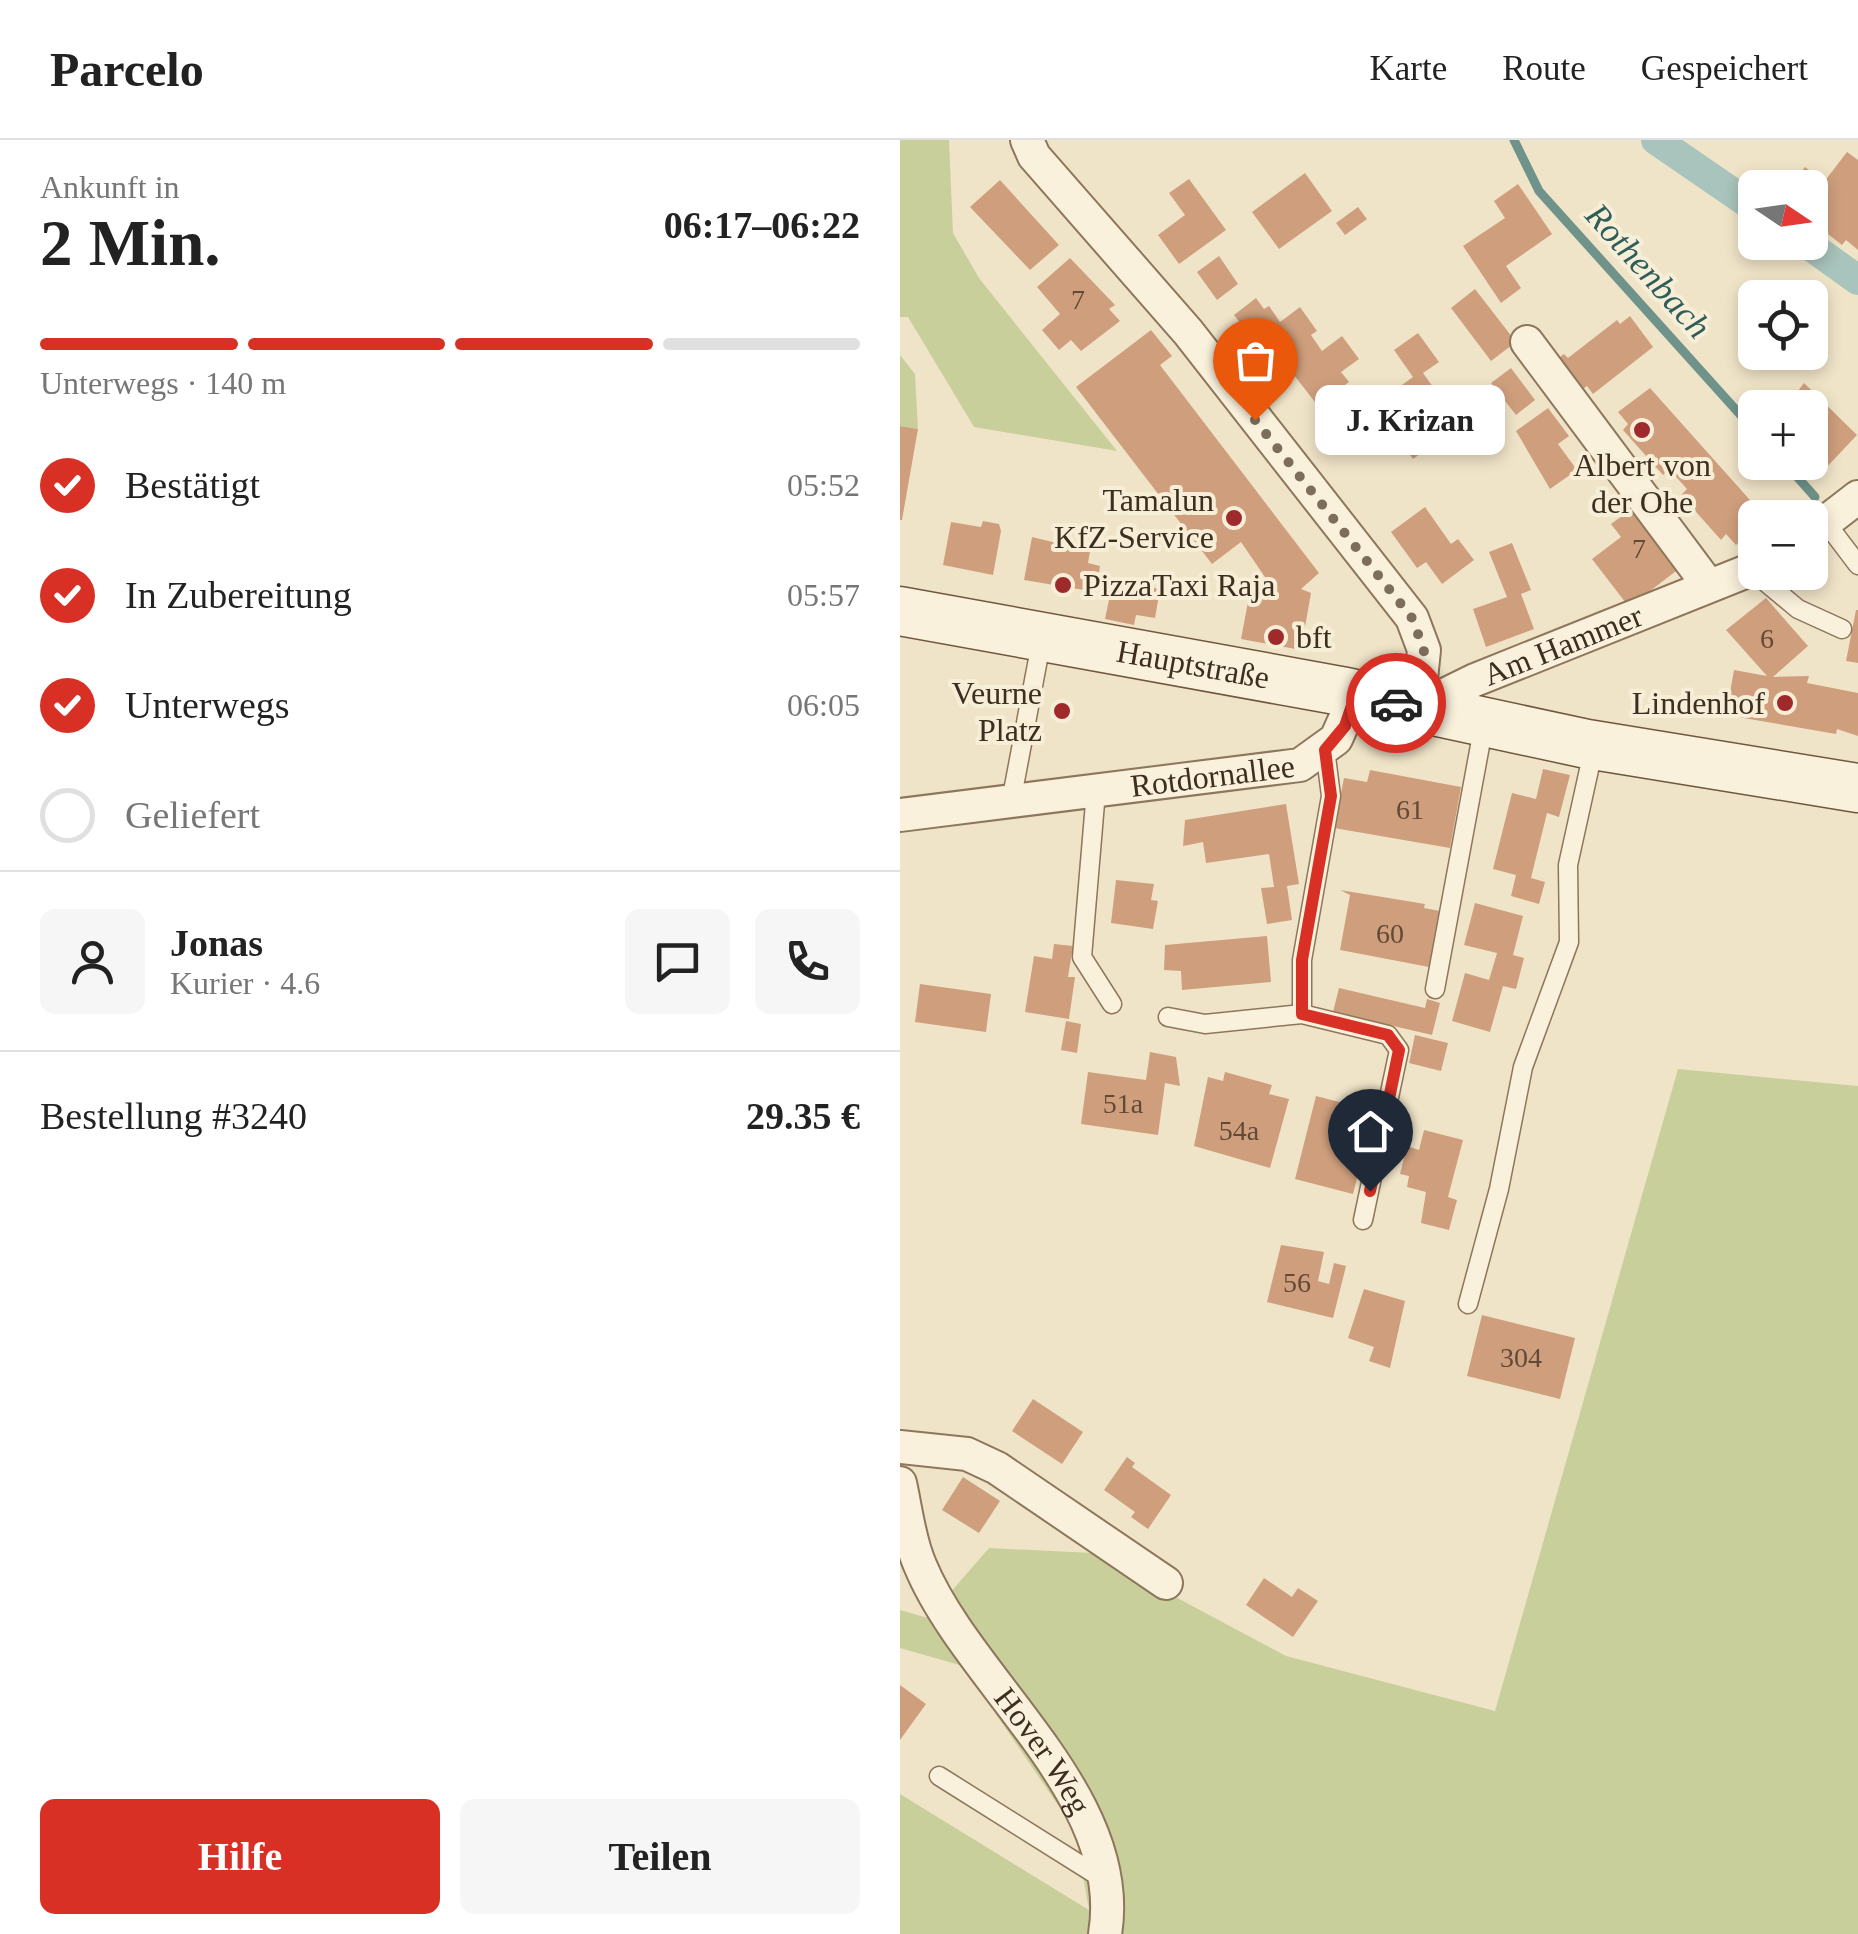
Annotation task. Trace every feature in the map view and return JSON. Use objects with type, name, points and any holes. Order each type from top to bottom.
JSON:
[{"type":"main road","name":"Hauptstraße","points":[[900,611],[1356,694],[1595,745],[1858,788]]},
{"type":"street","points":[[1026,140],[1034,156],[1188,332],[1412,618],[1424,650],[1418,708]]},
{"type":"street","points":[[1527,342],[1710,586]]},
{"type":"street","points":[[1828,521],[1858,497]]},
{"type":"street","name":"Am Hammer","points":[[1418,708],[1474,680],[1738,575]]},
{"type":"street","name":"Rotdornallee","points":[[900,815],[1300,765],[1325,750],[1345,726],[1356,694]]},
{"type":"street","points":[[900,1447],[967,1454],[997,1468],[1166,1583]]},
{"type":"street","name":"Hover Weg","points":[[900,1483],[920,1564],[915,1587],[1072,1792],[1092,1835],[1103,1879],[1105,1934]]},
{"type":"lane","points":[[1828,538],[1858,566]]},
{"type":"lane","points":[[1777,590],[1798,609],[1842,629]]},
{"type":"lane","points":[[1011,802],[1042,637]]},
{"type":"lane","points":[[1435,988],[1484,723]]},
{"type":"lane","points":[[1468,1304],[1499,1190],[1523,1068],[1568,942],[1568,865],[1595,745]]},
{"type":"lane","name":"Rotdornallee","points":[[1302,1014],[1302,960],[1331,796],[1325,750]]},
{"type":"lane","name":"Rotdornallee","points":[[1096,792],[1082,957],[1112,1004]]},
{"type":"lane","points":[[1168,1017],[1205,1024],[1302,1014],[1388,1035],[1399,1050],[1363,1220]]},
{"type":"lane","points":[[939,1776],[1103,1879]]},
{"type":"green space","points":[[900,140],[949,140],[953,233],[979,278],[1117,451],[974,427],[908,317],[900,317]]},
{"type":"green space","points":[[900,355],[915,374],[918,429],[900,426]]},
{"type":"green space","points":[[1678,1069],[1858,1086],[1858,1934],[900,1934],[900,1794],[1089,1910],[1075,1830],[963,1666],[900,1648],[900,1610],[928,1618],[989,1548],[1093,1553],[1286,1656],[1495,1711]]},
{"type":"building","points":[[1847,152],[1858,160],[1858,250],[1846,240],[1842,245],[1828,234],[1828,177]]},
{"type":"building","points":[[1305,173],[1332,211],[1279,249],[1252,212]]},
{"type":"building","points":[[1189,179],[1226,230],[1179,264],[1158,235],[1185,215],[1169,193]]},
{"type":"building","points":[[1000,180],[1059,245],[1030,270],[970,207]]},
{"type":"building","points":[[1518,184],[1552,234],[1506,266],[1521,288],[1501,303],[1463,246],[1505,218],[1494,201]]},
{"type":"building","points":[[1358,207],[1367,219],[1345,235],[1336,223]]},
{"type":"building","points":[[1219,256],[1238,284],[1217,300],[1197,272]]},
{"type":"building","points":[[1070,258],[1115,305],[1109,309],[1120,321],[1081,351],[1071,340],[1059,350],[1042,330],[1060,314],[1037,287]]},
{"type":"building","points":[[1475,289],[1516,342],[1491,361],[1451,308]]},
{"type":"building","points":[[1256,298],[1264,309],[1269,306],[1280,322],[1300,307],[1317,331],[1311,335],[1322,351],[1342,336],[1359,359],[1341,372],[1349,382],[1318,406],[1280,357],[1265,367],[1237,328],[1242,325],[1234,315]]},
{"type":"building","points":[[1630,316],[1653,347],[1593,394],[1587,386],[1576,394],[1552,363],[1564,354],[1568,358],[1617,320],[1620,324]]},
{"type":"building","points":[[1151,330],[1172,356],[1160,365],[1319,573],[1301,589],[1311,593],[1301,650],[1241,639],[1251,586],[1269,583],[1241,542],[1212,564],[1076,387]]},
{"type":"building","points":[[1418,333],[1439,362],[1423,373],[1460,425],[1413,459],[1374,405],[1413,377],[1394,350]]},
{"type":"building","points":[[1511,368],[1535,400],[1516,415],[1491,383]]},
{"type":"building","points":[[1650,388],[1750,500],[1738,500],[1738,543],[1726,534],[1721,540],[1681,495],[1687,489],[1669,469],[1663,475],[1623,430],[1628,424],[1618,412]]},
{"type":"building","points":[[1828,407],[1857,435],[1828,466]]},
{"type":"building","points":[[1548,408],[1569,436],[1558,444],[1577,470],[1550,489],[1516,431]]},
{"type":"building","points":[[900,426],[918,429],[902,520],[900,520]]},
{"type":"building","points":[[1626,488],[1684,565],[1629,607],[1592,559],[1621,537],[1611,524],[1622,516],[1610,501]]},
{"type":"building","points":[[1425,507],[1451,544],[1458,539],[1474,560],[1442,584],[1426,562],[1417,568],[1391,532]]},
{"type":"building","points":[[983,521],[999,524],[1001,531],[993,575],[943,565],[951,522],[981,527]]},
{"type":"building","points":[[1032,537],[1090,551],[1088,563],[1100,566],[1096,592],[1024,580]]},
{"type":"building","points":[[1512,543],[1531,590],[1521,594],[1534,629],[1486,647],[1473,609],[1507,597],[1489,552]]},
{"type":"building","points":[[1123,582],[1160,589],[1155,618],[1136,615],[1134,625],[1105,619],[1111,590],[1122,592]]},
{"type":"building","points":[[1766,598],[1808,646],[1773,677],[1809,676],[1807,683],[1858,693],[1858,736],[1837,729],[1836,734],[1726,715],[1734,670],[1767,676],[1726,630]]},
{"type":"building","points":[[1858,610],[1858,663],[1846,661]]},
{"type":"building","points":[[1543,769],[1570,775],[1559,817],[1547,813],[1531,878],[1545,882],[1539,904],[1511,896],[1516,875],[1493,869],[1512,793],[1536,799]]},
{"type":"building","points":[[1370,770],[1461,787],[1450,848],[1334,828],[1344,778],[1367,782]]},
{"type":"building","points":[[1286,804],[1299,884],[1287,886],[1292,920],[1267,924],[1261,888],[1274,887],[1269,854],[1206,863],[1203,842],[1183,846],[1185,820]]},
{"type":"building","points":[[1116,880],[1154,884],[1151,900],[1158,901],[1153,929],[1111,923]]},
{"type":"building","points":[[1340,890],[1425,904],[1424,908],[1440,911],[1429,967],[1340,950],[1350,895]]},
{"type":"building","points":[[1475,903],[1523,916],[1513,955],[1524,958],[1516,989],[1503,986],[1490,1032],[1452,1021],[1465,973],[1489,980],[1497,953],[1464,945]]},
{"type":"building","points":[[1267,936],[1271,982],[1182,990],[1181,971],[1164,970],[1165,945]]},
{"type":"building","points":[[1054,944],[1073,946],[1068,977],[1075,977],[1069,1019],[1025,1012],[1034,956],[1052,959]]},
{"type":"building","points":[[920,984],[991,994],[986,1032],[915,1022]]},
{"type":"building","points":[[1339,988],[1425,1008],[1427,999],[1440,1003],[1432,1035],[1333,1012]]},
{"type":"building","points":[[1066,1021],[1081,1024],[1077,1053],[1061,1050]]},
{"type":"building","points":[[1415,1035],[1448,1043],[1441,1071],[1409,1063]]},
{"type":"building","points":[[1150,1052],[1176,1057],[1180,1086],[1165,1083],[1158,1135],[1081,1124],[1088,1072],[1146,1080]]},
{"type":"building","points":[[1225,1072],[1272,1085],[1269,1094],[1289,1099],[1270,1168],[1194,1146],[1208,1077],[1223,1081]]},
{"type":"building","points":[[1316,1096],[1374,1111],[1353,1194],[1295,1179]]},
{"type":"building","points":[[1424,1130],[1463,1140],[1448,1197],[1457,1200],[1449,1230],[1421,1223],[1426,1192],[1407,1187],[1409,1176],[1400,1174],[1407,1146],[1419,1150]]},
{"type":"building","points":[[1281,1245],[1324,1252],[1318,1281],[1329,1284],[1334,1263],[1346,1266],[1333,1318],[1267,1302]]},
{"type":"building","points":[[1364,1289],[1405,1301],[1390,1368],[1369,1361],[1374,1347],[1348,1338]]},
{"type":"building","points":[[1482,1315],[1575,1338],[1560,1399],[1467,1376]]},
{"type":"building","points":[[1033,1399],[1083,1432],[1062,1464],[1012,1431]]},
{"type":"building","points":[[1127,1457],[1135,1463],[1132,1467],[1171,1495],[1148,1529],[1131,1517],[1135,1512],[1104,1490]]},
{"type":"building","points":[[963,1477],[1000,1501],[979,1533],[942,1510]]},
{"type":"building","points":[[1264,1578],[1292,1597],[1298,1588],[1318,1601],[1293,1637],[1246,1605]]},
{"type":"building","points":[[900,1685],[926,1704],[900,1740]]},
{"type":"waterway","name":"Rothenbach","points":[[1514,140],[1539,191],[1738,412]]},
{"type":"waterway","points":[[1656,140],[1738,196]]},
{"type":"waterway","points":[[1828,258],[1858,280]]},
{"type":"waterway","name":"Rothenbach","points":[[1800,480],[1815,497]]},
{"type":"way so far","points":[[1255,420],[1412,618],[1424,650],[1425,670],[1418,708],[1396,703]]},
{"type":"place","name":"J. Krizan","points":[[1255,420]]},
{"type":"place","name":"Albert von der Ohe","points":[[1642,430]]},
{"type":"place","name":"Tamalun KfZ-Service","points":[[1234,518]]},
{"type":"place","name":"PizzaTaxi Raja","points":[[1063,585]]},
{"type":"place","name":"bft","points":[[1276,637]]},
{"type":"place","name":"Lindenhof","points":[[1785,703]]},
{"type":"place","name":"Veurne Platz","points":[[1062,711]]},
{"type":"route","points":[[1370,1191],[1399,1050],[1388,1035],[1302,1014],[1300,981],[1331,796],[1325,750],[1345,726],[1356,694],[1396,703]]}]
